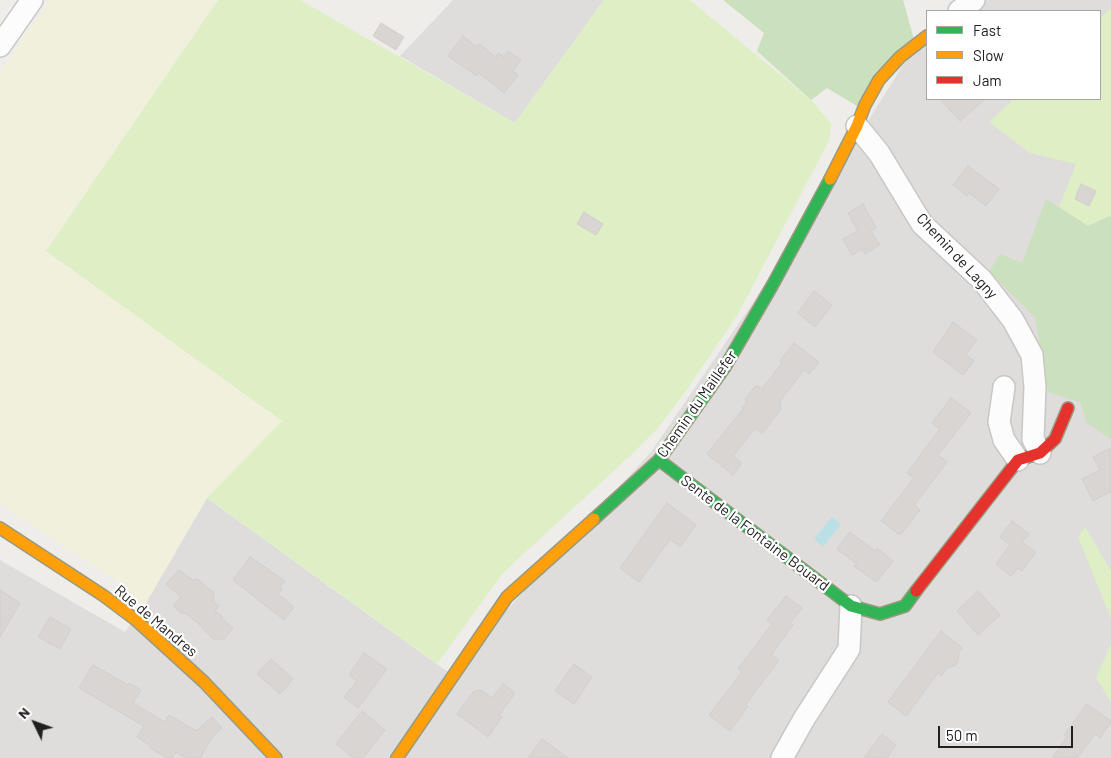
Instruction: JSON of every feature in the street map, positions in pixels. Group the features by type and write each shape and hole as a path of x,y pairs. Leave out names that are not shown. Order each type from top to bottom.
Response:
{"street":[{"path":"0,46 32,0"},
{"path":"960,10 974,0"},
{"name":"Chemin du Maillefer","path":"397,758 507,597 659,460 725,366 772,286 858,126 865,105 880,80 900,57 926,37"},
{"name":"Chemin de Lagny","path":"858,126 879,153 922,224 982,280 1013,320 1032,355 1035,386 1033,440 1040,453"},
{"path":"1004,387 998,422 1004,440 1018,460 1040,453 1055,439 1068,408"},
{"name":"Sente de la Fontaine Bouard","path":"659,460 851,606 880,614 905,606 1018,460"},
{"name":"Rue de Mandres","path":"0,528 104,596 136,620 204,682 264,753"},
{"path":"782,758 848,649 851,606"}],"shaded area":[{"path":"453,0 604,0 515,123 400,56"},
{"path":"958,0 1111,0 1111,758 0,758 0,560 125,632 143,608 207,498 449,673 651,452 754,301 926,29 926,100 1101,100 1101,10 946,10"}],"green space":[{"path":"50,0 218,0 46,251 282,421 207,498 143,608 126,587 0,503 0,72"},
{"path":"218,0 300,0 515,123 604,0 690,0 811,100 831,123 829,141 738,314 686,391 658,428 630,456 503,573 437,664 207,498 282,421 46,251"},
{"path":"723,0 903,0 914,39 857,106 827,88 811,100 757,51 764,33"},
{"path":"1111,8 1111,218 1110,216 1088,226 1059,207 1076,164 1030,153 989,122 1013,100 1101,100 1101,18"},
{"path":"1046,199 1088,226 1110,216 1111,218 1111,439 1087,423 1080,402 1048,392 1035,317 989,272 1000,254 1022,263"},
{"path":"1085,527 1111,571 1111,618 1078,537"},
{"path":"1111,644 1111,702 1096,678"}],"water":[{"path":"832,517 841,524 823,547 814,539"}],"building":[{"path":"381,23 404,37 396,50 373,36"},
{"path":"463,36 477,47 479,44 496,57 498,53 504,57 508,51 521,60 513,71 518,75 504,93 479,73 477,76 448,56"},
{"path":"941,100 984,100 960,121"},
{"path":"968,166 999,189 986,206 969,193 967,196 953,185"},
{"path":"1081,184 1096,191 1089,206 1075,199"},
{"path":"863,204 876,228 871,231 880,245 865,254 862,249 852,255 843,239 858,231 848,213"},
{"path":"584,212 603,224 596,235 577,224"},
{"path":"814,291 832,305 815,327 798,313"},
{"path":"953,322 977,340 966,354 974,361 963,375 933,352"},
{"path":"794,343 819,362 809,374 804,370 780,401 781,409 762,434 755,428 733,456 742,463 733,475 707,454 743,409 747,401 745,400 756,385 762,389 782,363 780,361"},
{"path":"951,398 971,413 938,455 947,462 914,505 920,510 900,535 881,521 914,478 907,473 940,429 932,423"},
{"path":"1111,448 1111,493 1093,501 1082,479 1100,470 1093,457"},
{"path":"667,503 696,525 680,547 670,539 639,582 620,568"},
{"path":"1012,521 1029,534 1022,542 1036,552 1022,571 1018,568 1011,576 996,564 1010,545 1000,537"},
{"path":"850,532 875,551 877,548 893,561 876,582 854,566 857,564 837,549"},
{"path":"250,557 285,581 280,587 282,589 278,594 294,607 284,620 233,580"},
{"path":"179,570 194,581 196,578 214,593 213,601 219,606 215,611 233,628 224,639 213,639 197,622 173,606 181,597 166,584"},
{"path":"0,590 20,603 0,637"},
{"path":"978,591 1000,615 978,635 957,611"},
{"path":"786,596 802,608 790,623 793,625 771,655 779,660 746,704 748,706 730,731 709,715 742,672 738,669 772,624 767,620"},
{"path":"50,617 71,629 60,649 38,637"},
{"path":"941,631 962,648 959,652 958,661 955,666 948,667 941,676 938,673 906,716 888,702"},
{"path":"364,653 387,669 358,708 344,697 357,681 349,675"},
{"path":"271,659 293,679 280,694 257,674"},
{"path":"574,664 592,677 574,704 555,691"},
{"path":"93,665 128,685 129,683 141,690 133,703 165,722 169,715 196,731 212,717 222,728 213,736 200,758 186,758 176,752 172,758 167,758 150,748 151,746 137,737 144,726 79,688"},
{"path":"503,684 515,693 499,715 502,717 488,737 457,714 474,691 481,690 492,698"},
{"path":"1087,704 1111,722 1100,738 1095,734 1077,758 1052,758 1067,737 1064,735"},
{"path":"362,711 385,730 363,758 353,758 336,744"},
{"path":"882,734 896,745 887,758 864,758"},
{"path":"542,739 568,758 528,758"}],"traffic: fast":[{"path":"594,519 659,460 725,367 772,286 830,179"},
{"path":"659,460 851,606 880,614 905,606 916,591"}],"traffic: slow":[{"path":"830,179 879,80 900,57 926,37"},
{"path":"397,758 507,597 594,519"},
{"path":"0,528 104,596 136,620 204,682 276,758"}],"traffic: jam":[{"path":"916,591 1018,460 1040,453 1055,439 1068,408"}]}
